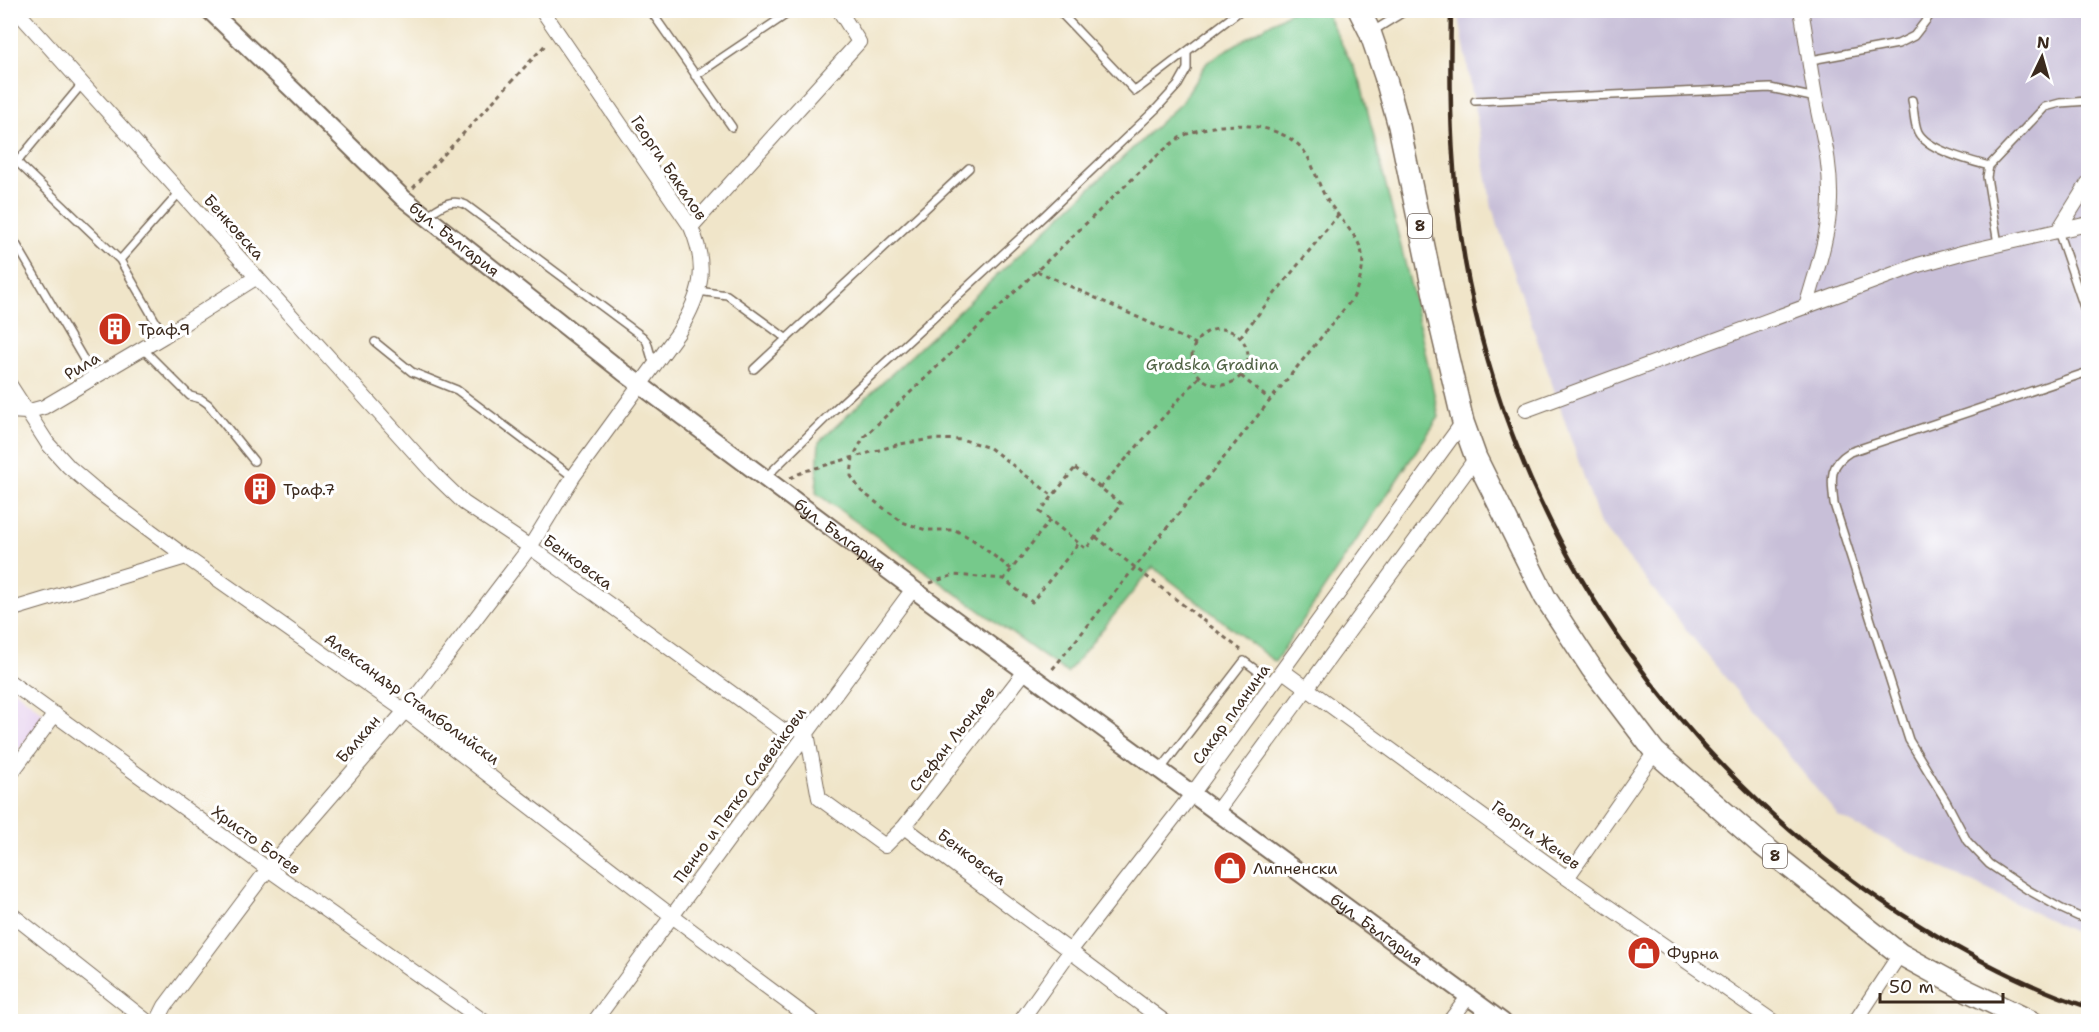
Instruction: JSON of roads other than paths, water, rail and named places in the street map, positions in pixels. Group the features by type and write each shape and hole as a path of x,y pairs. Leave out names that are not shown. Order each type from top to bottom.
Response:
{"main road":[{"name":"8","path":"1359,10 1370,32 1399,126 1463,422 1476,458 1545,597 1592,669 1655,752 1762,845 1900,954 2032,1022"}],"street":[{"name":"Бенковска","path":"16,10 464,502 530,547 784,731 803,726 807,733"},
{"name":"бул. България","path":"209,10 404,198 640,385 913,589 1503,1022"},
{"name":"Георги Бакалов","path":"542,10 691,227 700,248 701,271 698,291 691,312 640,385"},
{"path":"691,227 859,42 839,10"},
{"path":"1800,10 1830,165 1830,202 1824,246 1806,307"},
{"path":"2058,231 2088,183"},
{"path":"1526,410 1918,266 1998,244 2088,224"},
{"name":"Рила","path":"10,411 26,412 44,407 143,349 257,277"},
{"name":"Балкан","path":"157,1022 165,1006 268,869 405,711 530,547 573,477 640,385"},
{"name":"Александър Стамболийски","path":"10,386 48,444 69,467 186,557 405,711 814,1022"},
{"name":"Сакар планина","path":"1020,1022 1071,951 1193,793 1463,422"},
{"path":"1217,811 1476,458"},
{"path":"10,610 186,557"},
{"name":"Пенчо и Петко Славейкови","path":"594,1022 913,589"},
{"name":"Стефан Льондев","path":"904,827 1026,670"},
{"name":"Георги Жечев","path":"1283,671 1566,878 1774,1022"},
{"name":"Христо Ботев","path":"10,682 268,869 485,1022"},
{"path":"10,775 55,714"},
{"path":"807,733 819,798 885,846 904,827"},
{"path":"1566,878 1655,752"},
{"name":"Бенковска","path":"904,827 1165,1022"},
{"path":"10,913 148,1022"},
{"path":"1855,1022 1900,954"},
{"path":"1449,1022 1468,996"}],"lane":[{"path":"650,10 732,127"},
{"path":"695,76 792,10"},
{"path":"1058,10 1135,91 1241,10"},
{"path":"1370,32 1407,10"},
{"path":"1811,60 1898,44 1914,36 1934,10"},
{"path":"769,481 834,410 1157,108 1178,85 1187,69 1187,52"},
{"path":"82,84 16,162 120,260 164,336"},
{"path":"1474,101 1770,88 1816,99"},
{"path":"1912,100 1918,132 1926,141 1950,154 1989,166"},
{"path":"1998,244 1987,177 1989,166 2045,107 2060,103 2088,101"},
{"path":"754,369 969,168"},
{"path":"120,260 180,192"},
{"path":"426,216 451,202 459,201 466,205 643,337 647,342 654,367"},
{"path":"2058,231 2088,319"},
{"path":"15,242 94,377"},
{"path":"698,291 727,295 786,339"},
{"path":"375,342 412,372 457,390 573,477"},
{"path":"143,349 189,396 201,399 208,404 254,461"},
{"path":"2088,372 1850,452 1842,457 1831,474 1834,504 1909,740 1967,841 1989,864 2062,909 2088,921"},
{"path":"1161,769 1244,661 1274,683"}],"railway":[{"path":"1451,10 1452,147 1458,215 1469,283 1494,382 1530,477 1575,567 1629,652 1691,731 1761,804 1838,870 1922,927 1962,950 2024,982 2088,1007"}],"place":[{"name":"Траф.9","path":"115,329"},
{"name":"Траф.7","path":"260,489"},
{"name":"Липненски","path":"1230,868"},
{"name":"Фурна","path":"1644,953"}],"park label":[{"name":"Gradska Gradina","path":"1212,364"}]}
